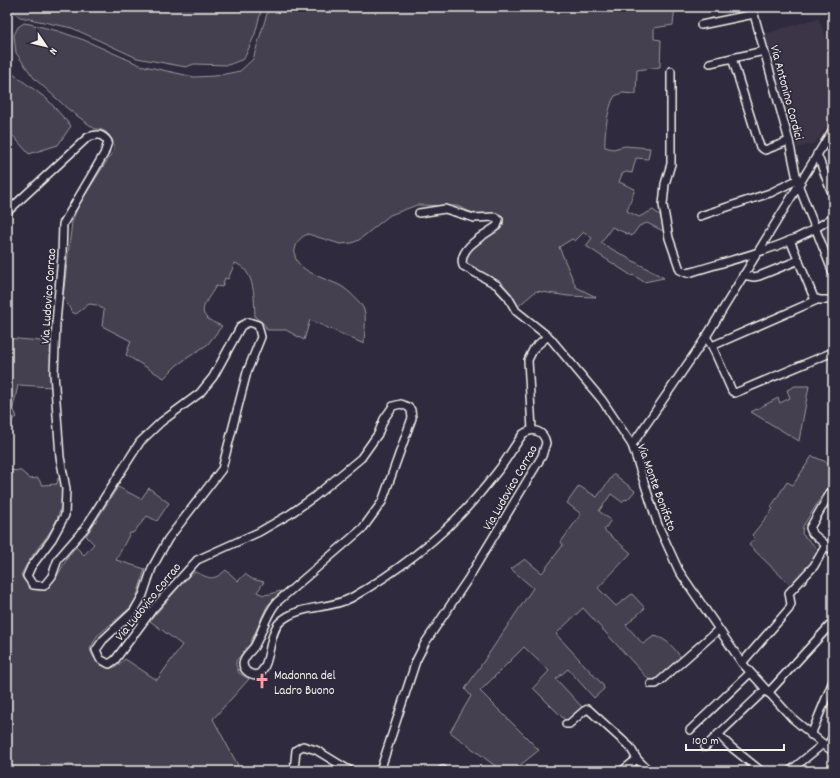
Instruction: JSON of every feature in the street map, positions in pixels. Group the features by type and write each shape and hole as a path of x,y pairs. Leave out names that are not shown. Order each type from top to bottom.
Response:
{"street":[{"path":"701,25 753,11"},
{"name":"Via Antonino Cordici","path":"753,11 789,141 798,182 833,273"},
{"path":"710,63 764,51"},
{"path":"732,58 760,147 765,150 789,141"},
{"path":"672,71 671,164 665,184 663,205 669,238 678,266 687,273 756,253 816,229 833,217"},
{"path":"632,445 706,337 798,182 833,129"},
{"name":"Via Ludovico Corrao","path":"7,212 88,137 98,134 104,136 108,142 104,154 63,224 54,373 60,457 66,489 65,515 52,539 31,566 27,576 33,585 44,586 52,576 58,559 84,528 140,442 161,422 200,393 213,377 241,326 248,322 258,325 261,337 247,372 222,470 168,539 152,568 143,595 134,611 103,640 96,650 100,659 109,664 115,660 152,610 197,560 259,532 290,514 314,497 361,458 378,434 384,419 393,406 401,404 408,407 411,410 412,418 382,502 363,528 277,602 270,611 254,646 244,659 244,667 248,673 256,674 263,671 274,631 279,623 289,615 305,609 334,605 350,598 387,576 438,538 468,508 498,471 523,434 532,430 543,435 546,448 472,573 425,643 416,661 380,771"},
{"path":"817,154 833,196"},
{"path":"700,216 770,193 798,182"},
{"name":"Via Monte Bonifato","path":"419,213 445,209 469,217 497,218 499,224 470,246 463,257 462,264 466,269 480,274 497,285 508,297 516,311 548,336 602,400 632,445 658,525 671,557 718,630 742,663 766,692 792,718 828,748"},
{"path":"790,240 814,298 817,300"},
{"path":"743,275 754,277 760,276 799,260"},
{"path":"712,346 817,300 833,300"},
{"path":"532,430 528,360 534,348 548,336"},
{"path":"706,337 712,346 732,392 735,393 833,352"},
{"path":"833,488 810,528 812,533 833,551"},
{"path":"742,663 789,609 791,604 789,593 814,566 826,545"},
{"path":"705,747 766,692 833,622"},
{"path":"651,684 660,681 718,630"},
{"path":"690,730 750,673"},
{"path":"811,735 833,681"},
{"path":"566,724 569,724 584,710 590,710 630,747 637,759 649,771"},
{"path":"718,734 730,747 762,771"},
{"path":"790,771 828,748 833,736"},
{"path":"294,771 296,750 303,746 316,750 349,770"},
{"path":"622,771 637,759"}],"shaded area":[{"path":"8,7 256,7 261,11 255,34 244,59 228,65 194,64 186,67 137,58 72,28 20,17"},
{"path":"269,7 675,7 673,25 654,28 654,39 661,40 660,67 637,70 636,94 622,93 615,96 608,113 605,142 605,147 613,149 625,146 650,148 648,159 636,158 632,173 626,172 622,174 619,182 635,189 627,211 639,217 653,210 660,215 665,232 647,223 639,226 632,236 612,227 601,243 664,278 644,282 633,275 632,276 586,246 592,238 584,232 575,241 572,239 559,247 576,287 596,297 568,296 536,291 516,308 495,281 470,267 465,258 473,246 504,225 501,216 495,214 473,213 457,206 417,205 390,215 359,240 352,243 340,244 308,234 300,238 296,246 295,254 297,261 302,267 341,286 361,304 365,317 364,344 310,320 304,340 286,330 267,330 264,324 255,317 254,294 247,272 235,263 228,279 225,278 222,287 216,286 207,300 203,310 207,318 222,326 208,344 177,365 164,378 126,355 131,341 102,326 104,310 97,305 89,304 76,314 72,312 63,297 72,222 78,206 114,150 113,142 106,132 95,129 68,109 34,78 16,53 14,35 18,27 24,23 30,24 58,31 84,40 140,65 194,77 215,76 240,71 253,59"},
{"path":"818,18 833,53 833,116 816,143 797,148 764,34"},
{"path":"7,72 13,74 47,99 71,126 58,145 29,154 7,129"},
{"path":"833,223 833,261 820,232"},
{"path":"7,338 52,342 52,387 18,385 13,408 17,417 9,422 7,429"},
{"path":"795,386 809,386 799,441 751,412 778,398 780,403 790,398 787,390"},
{"path":"812,456 833,465 833,479 803,526 802,534 818,549 819,552 814,562 791,586 749,545 755,538 752,535 773,509 771,507 787,482 793,485"},
{"path":"7,470 21,471 30,479 38,478 42,485 57,484 58,478 63,483 62,500 55,524 28,562 21,575 29,586 37,590 45,589 53,583 68,557 76,547 84,555 94,544 86,536 118,487 141,499 149,488 169,503 157,521 147,516 133,533 130,533 116,560 145,569 136,599 130,608 97,636 90,649 96,661 103,666 111,668 115,667 125,659 157,680 182,645 150,621 188,576 195,572 211,578 226,570 238,581 245,574 252,579 264,582 257,592 260,594 266,595 282,591 267,606 250,644 236,661 239,673 249,679 213,719 241,771 187,771 186,768 172,768 164,771 74,771 73,765 48,765 48,771 7,770"},
{"path":"614,474 635,491 627,500 625,499 622,502 611,494 599,511 611,520 604,530 631,553 598,588 616,606 632,594 645,608 626,625 643,644 654,636 659,637 670,644 682,659 660,680 651,682 583,608 556,634 603,685 604,689 594,698 568,669 556,679 583,708 568,721 566,721 533,688 549,671 524,647 480,691 539,750 513,771 502,771 450,732 471,696 465,689 533,588 511,569 525,559 542,573 563,545 561,542 581,514 567,503 579,486 597,497"}],"place":[{"name":"Madonna del Ladro Buono","path":"262,681"}]}
